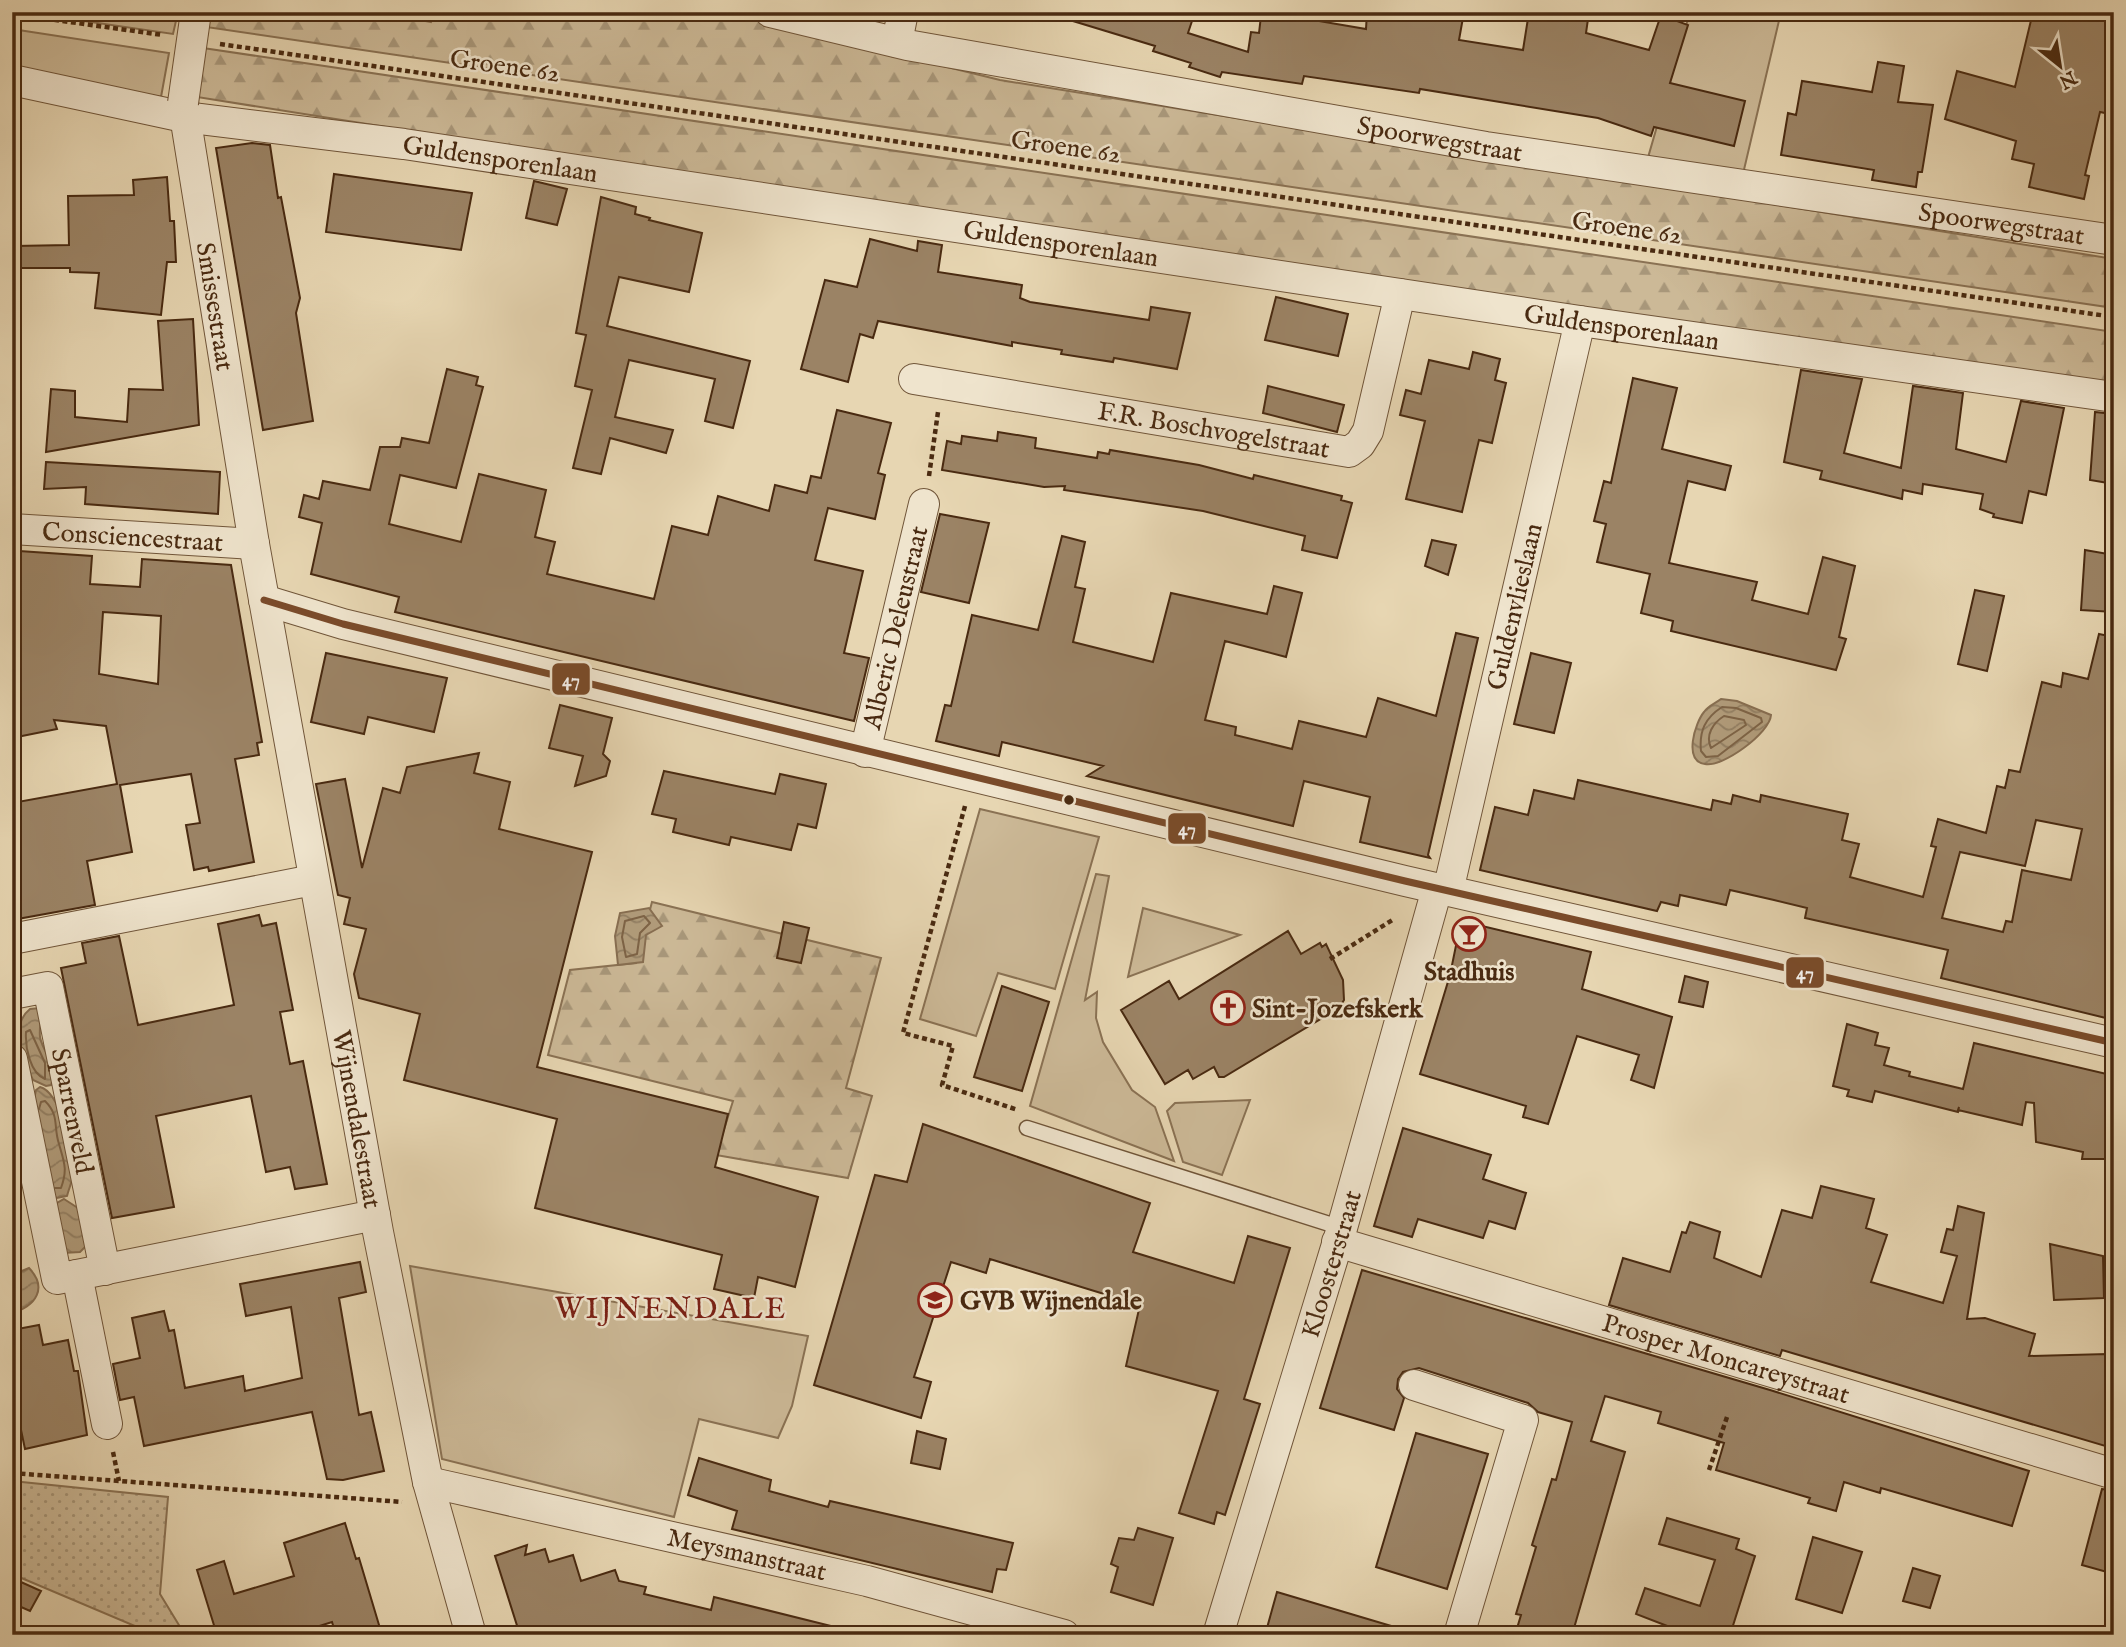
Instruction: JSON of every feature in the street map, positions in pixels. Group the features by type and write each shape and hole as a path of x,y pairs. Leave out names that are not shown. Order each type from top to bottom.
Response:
{"street":[{"name":"Smissestraat","path":"196,12 184,110 264,600"},
{"name":"Spoorwegstraat","path":"771,12 897,42 1486,147 2114,240"},
{"path":"897,42 903,12"},
{"name":"Guldensporenlaan","path":"12,80 184,110 1401,295 2114,397"},
{"name":"F.R. Boschvogelstraat","path":"927,381 1349,452 1360,444 1368,431 1401,295"},
{"name":"Guldenvlieslaan","path":"1442,890 1580,321"},
{"name":"Alberic Deleustraat","path":"865,752 923,504"},
{"name":"Consciencestraat","path":"12,529 254,544"},
{"name":"Alberic Deleustraat","path":"264,600 343,624 865,752 1442,890 2114,1043"},
{"name":"Wijnendalestraat","path":"264,600 375,1215 431,1493 471,1635"},
{"path":"12,939 313,880"},
{"name":"Kloosterstraat","path":"1218,1635 1442,890"},
{"name":"Sparrenveld","path":"12,994 48,986 91,1272 107,1424"},
{"name":"Sparrenveld","path":"12,1059 57,1279 91,1272"},
{"path":"91,1272 375,1215"},
{"name":"Prosper Moncareystraat","path":"1339,1235 2114,1474"},
{"path":"1414,1385 1523,1420 1459,1635"},
{"name":"Meysmanstraat","path":"431,1493 867,1581 1064,1635"}],"lane":[{"path":"1027,1128 1339,1235"}],"path":[{"path":"12,14 167,36"},
{"name":"Groene 62","path":"208,42 2114,317"},
{"path":"923,504 935,441 927,381"},
{"path":"972,777 903,1033 953,1046 942,1085 1023,1111 1027,1128"},
{"path":"1330,959 1394,922 1405,881"},
{"path":"1709,1470 1727,1417"},
{"path":"12,1474 431,1493"}],"green space":[{"path":"22,12 178,12 173,34"},
{"path":"208,12 380,12 431,22 435,12 723,12 1000,80 2114,259 2114,308 206,27"},
{"path":"1690,12 1781,12 1743,174 1647,161"},
{"path":"12,29 169,53 161,97 12,71"},
{"path":"203,48 2114,332 2114,383 1079,237 197,97"},
{"path":"980,809 1099,837 1055,989 998,973 976,1036 920,1019"},
{"path":"1096,874 1109,876 1085,1000 1097,992 1096,1018 1103,1042 1132,1090 1155,1107 1174,1161 1030,1106"},
{"path":"652,902 881,958 846,1088 872,1096 848,1178 716,1155 733,1101 548,1055 570,970 636,963"},
{"path":"1143,908 1240,935 1128,977"},
{"path":"1250,1100 1222,1175 1183,1162 1167,1111 1175,1103"},
{"path":"410,1266 808,1336 792,1406 778,1438 699,1419 674,1517 442,1459"},
{"path":"12,1481 168,1497 160,1594 185,1635 156,1635 12,1574"}],"water":[{"path":"1721,699 1737,701 1771,715 1763,731 1744,748 1722,761 1705,764 1694,756 1695,732 1704,712"},
{"path":"649,908 662,926 646,935 643,962 618,965 615,936 620,913"},
{"path":"40,1008 40,1037 54,1072 51,1085 46,1086 33,1080 22,1053 19,1034 23,1016 30,1009"},
{"path":"40,1087 54,1099 71,1148 74,1169 72,1179 67,1196 57,1198 51,1194 32,1109 36,1090"},
{"path":"64,1199 81,1210 87,1245 80,1252 63,1253 54,1217 57,1203"},
{"path":"29,1268 38,1282 37,1295 27,1306 12,1313 12,1275"}],"building":[{"path":"1064,12 1195,12 1188,33 1248,52 1251,32 1259,33 1261,16 1282,19 1283,12 1308,12 1307,19 1366,29 1367,12 1464,12 1459,40 1523,50 1529,12 1589,12 1586,33 1649,50 1661,15 1688,25 1670,83 1745,101 1734,146 1654,127 1651,136 1598,118 1420,89 1419,93 1304,76 1302,84 1222,72 1220,77 1189,67 1191,63 1153,51 1155,46 1063,18"},
{"path":"2033,12 2114,12 2114,78 2105,113 2100,112 2085,175 2089,176 2084,199 2029,187 2034,164 2012,159 2016,141 1945,119 1957,71 2015,87"},
{"path":"1878,62 1904,66 1898,102 1933,105 1922,172 1918,172 1916,187 1872,180 1874,170 1781,155 1788,113 1796,115 1802,81 1872,92"},
{"path":"252,143 270,145 278,198 281,197 300,298 296,313 313,421 263,430 216,148"},
{"path":"334,174 472,193 461,250 326,232"},
{"path":"167,177 170,221 174,221 176,262 167,262 161,315 95,308 99,273 70,272 70,268 15,268 15,246 69,245 68,196 134,195 133,180"},
{"path":"534,181 567,189 557,225 526,218"},
{"path":"601,197 636,207 635,214 650,218 649,220 702,233 689,292 619,277 607,326 750,361 733,428 705,421 715,379 629,360 615,417 673,430 666,453 610,438 601,474 573,468 592,390 575,386 586,335 576,333"},
{"path":"870,239 917,251 918,241 942,245 938,272 1022,285 1020,298 1030,302 1149,320 1151,307 1190,313 1177,369 1114,358 1113,362 1061,354 1062,350 1012,342 1012,346 878,321 873,338 860,334 848,382 801,369 825,280 857,287"},
{"path":"1276,297 1348,314 1338,356 1265,340"},
{"path":"193,319 199,425 46,452 51,389 75,391 75,417 127,422 129,389 163,390 158,321"},
{"path":"1473,352 1500,359 1495,380 1506,383 1492,443 1479,440 1462,512 1406,499 1425,421 1400,415 1406,390 1421,394 1429,360 1469,369"},
{"path":"447,369 478,377 476,385 483,387 456,488 400,475 389,524 461,542 479,474 546,490 535,537 555,542 547,574 654,599 672,526 708,535 718,496 769,511 775,485 807,493 811,476 821,478 837,410 891,423 878,473 885,475 875,519 828,508 815,560 863,571 844,653 869,658 854,721 395,612 399,597 311,574 322,523 299,517 304,495 319,499 323,481 370,490 380,447 400,447 402,438 429,443"},
{"path":"1801,370 1862,379 1844,453 1901,468 1913,386 1963,393 1956,449 2006,462 2021,401 2064,408 2046,495 2029,491 2022,523 1993,517 1994,514 1980,509 1983,494 1923,484 1922,494 1903,490 1902,499 1820,479 1822,471 1784,462"},
{"path":"1633,378 1677,388 1662,449 1731,466 1725,490 1688,481 1669,563 1757,582 1752,600 1808,614 1823,557 1855,566 1839,637 1846,639 1836,670 1671,631 1673,621 1641,613 1650,574 1597,562 1606,524 1594,521 1604,481 1611,483"},
{"path":"1268,386 1344,405 1337,432 1263,413"},
{"path":"2095,412 2114,414 2114,484 2090,480"},
{"path":"998,432 1036,438 1035,448 1097,458 1098,452 1109,454 1110,450 1199,465 1253,479 1254,475 1342,496 1341,500 1352,503 1337,558 1302,550 1305,536 1203,511 1064,490 1065,486 1044,487 942,470 947,441 961,444 962,436 997,441"},
{"path":"46,462 220,472 218,514 85,504 86,487 44,489"},
{"path":"940,514 989,523 969,603 921,592"},
{"path":"1062,536 1085,542 1075,587 1085,589 1073,642 1153,662 1171,593 1267,614 1274,586 1302,593 1286,657 1225,641 1205,720 1236,727 1235,735 1292,749 1299,721 1366,737 1378,698 1436,716 1456,633 1478,638 1428,855 1430,858 1360,842 1370,797 1304,781 1293,826 1087,776 1103,766 1002,742 999,756 936,741 945,705 951,706 972,615 1038,630"},
{"path":"1432,540 1456,545 1448,575 1425,566"},
{"path":"2085,550 2114,555 2114,612 2081,610"},
{"path":"19,551 92,556 90,584 140,587 142,559 231,565 262,742 257,743 259,755 235,759 254,862 209,871 208,867 194,870 186,825 200,823 191,774 120,785 132,852 87,861 95,905 12,920 12,803 117,784 106,726 54,720 57,729 17,737 19,674 12,673 12,621","holes":["103,612 161,616 158,684 99,674"]},
{"path":"1975,590 2004,596 1987,671 1958,664"},
{"path":"2099,634 2114,637 2114,667 2108,692 2114,693 2114,935 2106,963 2114,964 2114,1004 2110,1019 1941,978 1948,950 1805,918 1807,908 1774,900 1730,890 1726,905 1680,895 1678,906 1661,902 1657,911 1480,870 1495,807 1528,815 1534,790 1574,799 1578,780 1711,810 1713,800 1731,804 1733,795 1760,802 1761,795 1848,814 1842,840 1859,844 1850,877 1923,897 1936,847 1931,846 1938,819 1986,833 1997,786 2005,788 2009,770 2020,772 2042,682 2061,687 2063,673 2088,679","holes":["2036,820 2082,829 2071,880 2022,870 2012,922 2006,921 2003,932 1942,918 1960,852 2025,866"]},
{"path":"326,653 447,678 434,732 368,717 364,734 311,722"},
{"path":"1531,653 1571,663 1554,733 1514,724"},
{"path":"560,705 612,718 603,754 610,761 606,776 575,786 583,756 549,748"},
{"path":"479,753 474,773 510,782 499,829 592,852 537,1067 728,1114 715,1167 818,1197 795,1287 758,1277 754,1298 714,1289 722,1255 535,1208 557,1119 404,1080 420,1014 359,998 354,974 366,929 344,924 350,898 338,895 316,784 345,779 362,868 383,788 400,793 407,767"},
{"path":"664,771 775,794 780,774 826,784 816,828 798,824 791,850 731,837 729,845 673,832 676,819 652,814"},
{"path":"259,915 262,926 276,923 293,1010 280,1012 290,1064 303,1061 327,1184 295,1189 290,1167 266,1172 251,1096 156,1116 174,1207 112,1218 61,968 86,963 82,943 119,936 138,1025 234,1005 218,924"},
{"path":"1461,921 1591,952 1582,989 1672,1017 1654,1088 1631,1080 1639,1055 1577,1036 1548,1124 1523,1117 1526,1106 1420,1074 1450,975"},
{"path":"784,922 809,928 801,963 777,958"},
{"name":"Sint-Jozefskerk","path":"1288,931 1301,954 1320,943 1322,947 1326,944 1343,980 1344,1000 1339,1008 1224,1077 1219,1077 1214,1067 1193,1079 1188,1070 1165,1084 1121,1010 1169,981 1179,999"},
{"path":"1685,976 1708,982 1703,1007 1679,1002"},
{"path":"1002,986 1049,1002 1022,1091 974,1077"},
{"path":"1847,1024 1878,1033 1875,1045 1889,1048 1884,1065 1910,1072 1909,1076 1963,1089 1974,1043 2111,1075 2107,1159 2082,1159 2083,1152 2036,1142 2034,1103 2026,1102 2022,1125 1875,1091 1872,1102 1847,1096 1849,1090 1833,1086"},
{"path":"923,1124 1150,1203 1133,1252 1234,1283 1248,1236 1290,1248 1244,1399 1260,1404 1225,1515 1217,1512 1214,1524 1179,1513 1218,1391 1126,1366 1140,1305 990,1259 986,1273 951,1262 914,1377 931,1382 921,1418 814,1385 875,1175 907,1182"},
{"path":"1403,1128 1491,1155 1483,1179 1526,1193 1515,1229 1489,1221 1483,1238 1418,1219 1412,1237 1374,1226"},
{"path":"1821,1186 1874,1199 1866,1228 1887,1235 1871,1282 1943,1303 1957,1256 1941,1252 1947,1229 1953,1230 1958,1206 1984,1213 1967,1319 1985,1318 2035,1334 2029,1356 2107,1354 2112,1448 1782,1350 1780,1356 1609,1305 1623,1258 1670,1272 1682,1232 1686,1233 1690,1222 1720,1232 1714,1258 1761,1277 1782,1210 1812,1218"},
{"path":"2050,1244 2103,1256 2104,1298 2054,1300"},
{"path":"360,1262 366,1292 339,1298 359,1415 371,1412 384,1471 343,1480 327,1479 312,1412 144,1446 134,1397 120,1400 113,1364 140,1358 132,1318 164,1311 169,1331 174,1330 185,1388 243,1376 245,1391 302,1378 291,1307 246,1316 240,1284"},
{"path":"1362,1270 1770,1390 2029,1471 2012,1526 1881,1488 1880,1493 1844,1482 1836,1511 1808,1503 1810,1498 1716,1470 1724,1443 1658,1423 1661,1412 1605,1396 1591,1441 1625,1452 1572,1635 1515,1635 1521,1615 1516,1614 1536,1547 1532,1545 1552,1479 1556,1480 1572,1422 1538,1412 1528,1403 1419,1368 1403,1372 1398,1379 1397,1389 1404,1398 1394,1430 1320,1408"},
{"path":"39,1325 43,1345 68,1340 74,1371 78,1371 87,1435 25,1449 12,1387 12,1330"},
{"path":"917,1431 946,1439 940,1469 911,1463"},
{"path":"1416,1433 1488,1454 1447,1589 1376,1567"},
{"path":"699,1458 771,1480 769,1491 828,1507 830,1501 1013,1543 1006,1570 997,1569 992,1592 732,1529 737,1511 688,1495"},
{"path":"2102,1489 2114,1491 2114,1574 2082,1565"},
{"path":"1667,1518 1739,1539 1736,1549 1755,1556 1730,1635 1674,1635 1675,1629 1636,1614 1645,1588 1700,1606 1715,1560 1659,1544"},
{"path":"345,1523 356,1559 359,1558 382,1635 336,1635 332,1622 291,1635 217,1635 197,1570 224,1561 234,1594 294,1576 284,1543"},
{"path":"1138,1528 1173,1538 1153,1605 1111,1592 1118,1567 1111,1564 1119,1538 1134,1540"},
{"path":"1813,1537 1862,1552 1842,1613 1796,1599"},
{"path":"527,1545 525,1555 545,1549 549,1562 573,1555 581,1581 615,1570 619,1581 646,1587 644,1594 711,1610 714,1597 831,1626 830,1635 520,1635 495,1556"},
{"path":"1913,1568 1940,1576 1930,1608 1903,1601"},
{"path":"12,1578 41,1591 30,1611 12,1603"},
{"path":"1277,1592 1398,1628 1397,1635 1265,1635"}],"transit line":[{"name":"47","path":"264,600 343,624 1405,881 2114,1043"}],"place":[{"name":"Stadhuis","path":"1469,934"},
{"name":"Sint-Jozefskerk","path":"1228,1008"},
{"name":"GVB Wijnendale","path":"935,1300"}],"district":[{"name":"WIJNENDALE","path":"671,1308"}]}
